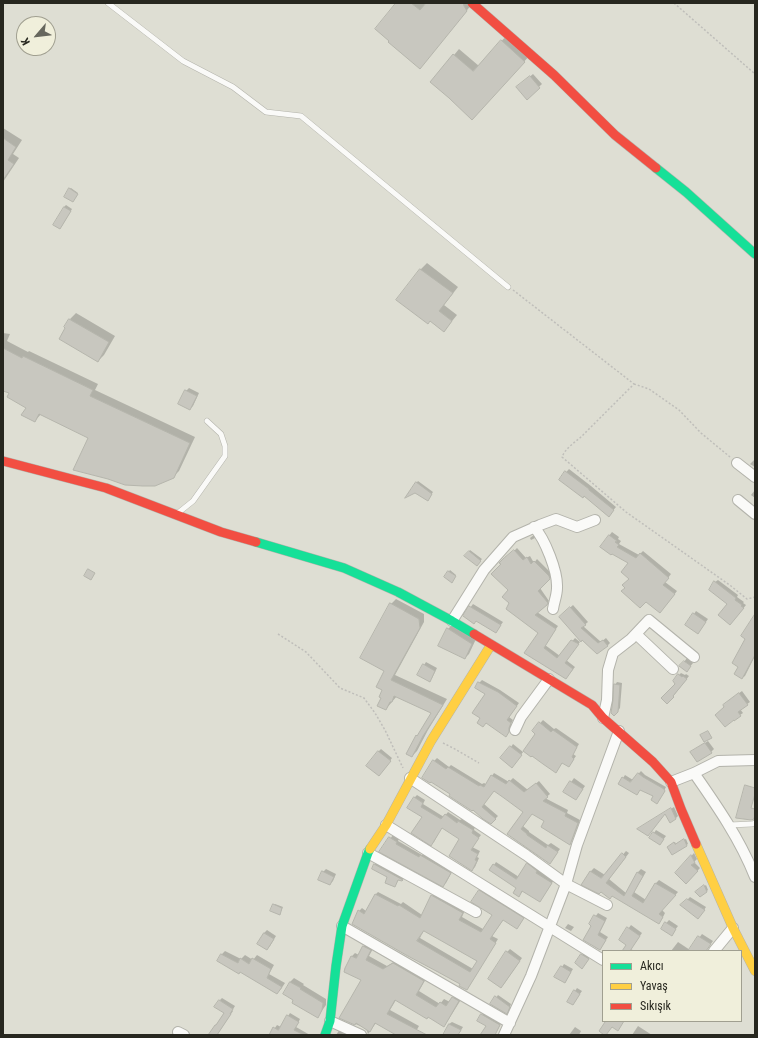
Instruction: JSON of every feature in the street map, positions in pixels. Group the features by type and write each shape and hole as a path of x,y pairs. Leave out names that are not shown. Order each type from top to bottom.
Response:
{"street":[{"path":"472,3 554,75 615,135 686,192 755,254"},
{"path":"3,461 106,488 221,532 344,568 398,592 452,621 592,705 603,718 654,762 671,782 681,809 733,928 755,971"},
{"path":"738,463 755,477"},
{"path":"738,500 755,514"},
{"path":"452,621 484,570 513,537 556,519 577,527 595,520"},
{"path":"534,528 539,533 551,559 557,578 558,589 553,609"},
{"path":"603,718 607,700 608,670 613,653 650,620 694,656"},
{"path":"636,634 673,669"},
{"path":"325,1035 330,1020 342,926 368,853 386,825 432,738 491,645"},
{"path":"515,730 521,717 549,679"},
{"path":"504,1035 531,976 566,884 577,845 619,731"},
{"path":"671,782 718,761 755,760"},
{"path":"694,773 729,825 755,877"},
{"path":"411,777 566,884 607,905"},
{"path":"386,825 602,959"},
{"path":"368,853 476,912"},
{"path":"342,926 510,1024"},
{"path":"715,950 733,928"},
{"path":"330,1020 361,1035"}],"lane":[{"path":"108,3 183,61 233,87 266,112 301,116 508,287"},
{"path":"176,515 193,501 225,456 225,446 221,434 208,421"},
{"path":"729,825 755,823"}],"path":[{"path":"674,3 755,74"},
{"path":"508,287 634,384 649,389 679,410 701,433 738,463"},
{"path":"634,384 582,436 569,446 562,457 626,512 725,581 747,599 755,597"},
{"path":"278,634 306,652 340,688 364,698 385,730 403,770 411,777"},
{"path":"432,738 479,763"}],"building":[{"path":"396,3 411,3 420,10 426,3 463,3 467,11 420,69 375,29"},
{"path":"501,40 525,62 472,120 430,82 453,54 473,71"},
{"path":"530,76 540,88 527,100 516,87"},
{"path":"3,138 16,147 8,160 14,164 3,180"},
{"path":"69,188 78,194 73,202 64,197"},
{"path":"64,207 71,211 60,229 53,225"},
{"path":"420,269 453,293 439,311 452,321 444,332 430,321 428,324 396,300"},
{"path":"69,319 109,342 98,362 59,339"},
{"path":"3,348 22,358 23,356 93,390 90,396 190,443 174,478 155,486 125,485 73,470 88,438 39,414 35,422 21,415 26,408 7,397 9,393 3,391"},
{"path":"185,390 197,396 190,410 178,404"},
{"path":"565,471 614,510 609,517 584,496 583,498 559,480"},
{"path":"416,482 432,494 428,501 415,493 405,498"},
{"path":"609,535 617,541 615,542 619,545 617,547 636,558 640,553 669,578 663,585 675,594 660,613 646,602 640,608 621,591 625,588 622,585 629,579 621,572 628,563 612,554 611,555 600,547"},
{"path":"514,550 523,560 527,557 531,564 534,561 549,576 550,579 538,591 548,603 535,615 556,629 544,648 557,658 571,640 579,644 565,663 573,669 566,679 524,653 538,633 506,609 509,603 502,597 508,590 491,574 501,564 499,563"},
{"path":"469,551 481,561 477,566 464,556"},
{"path":"88,569 95,573 91,580 84,576"},
{"path":"448,571 456,576 452,583 444,577"},
{"path":"714,581 736,598 735,600 744,608 730,625 718,615 727,604 709,590"},
{"path":"390,603 419,619 420,628 391,680 443,705 423,736 412,757 406,754 416,735 417,736 431,713 394,696 392,702 390,702 386,710 377,706 381,698 379,697 382,690 376,687 384,671 360,658"},
{"path":"469,606 501,625 496,633 476,621 474,624 463,616"},
{"path":"570,607 586,625 581,628 598,643 603,640 608,646 597,654 582,640 581,642 559,617"},
{"path":"693,613 706,622 698,634 685,625"},
{"path":"755,614 755,655 742,679 734,674 738,667 732,663 745,639 741,636"},
{"path":"447,628 472,644 465,659 438,646"},
{"path":"684,661 691,666 687,672 679,666"},
{"path":"423,664 435,671 430,682 417,675"},
{"path":"678,674 687,679 667,704 661,698 675,684 673,681"},
{"path":"478,682 498,692 517,706 507,720 511,723 506,737 486,723 483,727 477,723 480,718 472,713 485,694 475,688"},
{"path":"614,684 620,685 618,712 614,716 611,713"},
{"path":"739,693 748,705 738,712 741,716 725,727 715,715 724,707 723,705"},
{"path":"539,722 551,732 553,730 577,747 572,757 574,759 569,767 562,763 556,773 523,751 535,734 532,731"},
{"path":"708,731 712,738 704,742 700,735"},
{"path":"705,743 712,753 697,762 690,752"},
{"path":"510,746 522,755 512,768 500,758"},
{"path":"378,751 391,761 379,776 366,766"},
{"path":"433,760 446,769 448,767 479,786 484,787 491,775 506,784 509,780 524,792 536,783 548,797 543,801 566,813 565,816 578,823 570,845 541,827 544,821 532,814 521,829 546,848 547,845 558,852 550,864 507,834 523,812 494,791 482,807 496,819 491,824 473,810 472,811 449,796 450,794 422,778"},
{"path":"638,773 664,789 665,791 657,804 651,800 653,796 640,790 637,795 618,784 622,777 630,782"},
{"path":"570,781 583,789 576,800 563,792"},
{"path":"745,785 755,788 751,808 755,809 755,814 754,819 751,820 736,818"},
{"path":"414,797 423,803 421,807 441,819 445,814 457,823 458,821 473,830 472,833 479,838 471,850 478,854 475,860 477,861 472,871 449,856 459,839 442,828 431,846 411,833 422,817 407,808"},
{"path":"671,808 676,819 670,823 665,814 648,836 637,829"},
{"path":"653,832 664,839 660,845 649,838"},
{"path":"389,837 397,842 396,844 419,857 420,855 451,873 443,887 379,852"},
{"path":"684,839 687,846 672,855 667,847 674,842 675,844"},
{"path":"622,853 626,857 606,883 624,896 637,872 643,876 632,896 643,903 655,883 676,895 659,914 663,917 659,924 612,896 610,899 601,892 599,894 581,885 590,871 601,878"},
{"path":"691,855 695,863 691,865 698,871 686,884 675,873"},
{"path":"527,863 537,871 536,873 552,883 540,902 522,891 519,897 513,893 516,888 489,870 493,864 516,879"},
{"path":"374,864 403,880 398,880 395,887 385,883 387,877 372,869"},
{"path":"322,871 334,877 330,885 318,880"},
{"path":"704,885 707,892 700,897 695,892"},
{"path":"479,890 524,918 517,929 503,920 490,939 496,943 467,990 459,986 460,984 352,924 358,910 364,914 375,894 398,906 399,905 420,918 431,895 463,913 459,920 481,932 492,915 471,902","holes":["424,931 477,961 470,972 417,941"]},
{"path":"687,899 705,910 698,919 680,905"},
{"path":"273,904 282,908 280,915 270,911"},
{"path":"594,915 605,921 598,935 606,940 600,950 583,940 591,926 589,924"},
{"path":"665,922 676,929 672,936 661,929"},
{"path":"627,927 640,936 631,950 623,950 626,945 619,940"},
{"path":"264,933 274,939 267,950 257,944"},
{"path":"698,936 711,944 707,950 689,950"},
{"path":"363,946 371,950 366,960 383,969 393,963 424,981 416,995 436,1007 440,1002 446,1006 452,997 459,1001 444,1027 395,1000 387,1014 427,1035 396,1035 375,1023 370,1032 356,1023 355,1025 339,1018 361,980 344,972 345,968 351,956 356,958"},
{"path":"506,951 520,961 501,988 488,979"},
{"path":"221,954 238,963 240,958 249,964 252,958 271,969 267,978 282,987 277,994 240,972 239,974 217,961"},
{"path":"581,954 589,959 582,969 575,963"},
{"path":"561,966 571,972 565,983 554,977"},
{"path":"290,982 323,1003 322,1010 318,1018 292,1003 293,1000 283,994"},
{"path":"574,990 580,994 573,1005 567,1002"},
{"path":"495,996 510,1007 507,1014 490,1004"},
{"path":"219,1000 233,1009 217,1035 208,1035 224,1013 214,1007"},
{"path":"481,1014 500,1025 495,1035 480,1035 486,1026 477,1021"},
{"path":"287,1015 299,1022 294,1030 304,1035 269,1035 273,1027 278,1030"},
{"path":"605,1022 623,1022 618,1031 612,1027 606,1035 604,1035 599,1031"},
{"path":"449,1024 461,1030 458,1035 443,1035"}],"traffic: fast":[{"path":"656,168 686,192 755,254"},
{"path":"256,542 344,568 398,592 474,634"},
{"path":"325,1035 330,1021 342,926 370,849"}],"traffic: slow":[{"path":"370,849 386,825 431,741 491,645"},
{"path":"696,844 733,928 755,971"}],"traffic: jam":[{"path":"472,3 554,75 615,135 656,168"},
{"path":"3,461 106,488 221,532 256,542"},
{"path":"474,634 592,705 603,718 653,762 671,782 696,844"}]}
